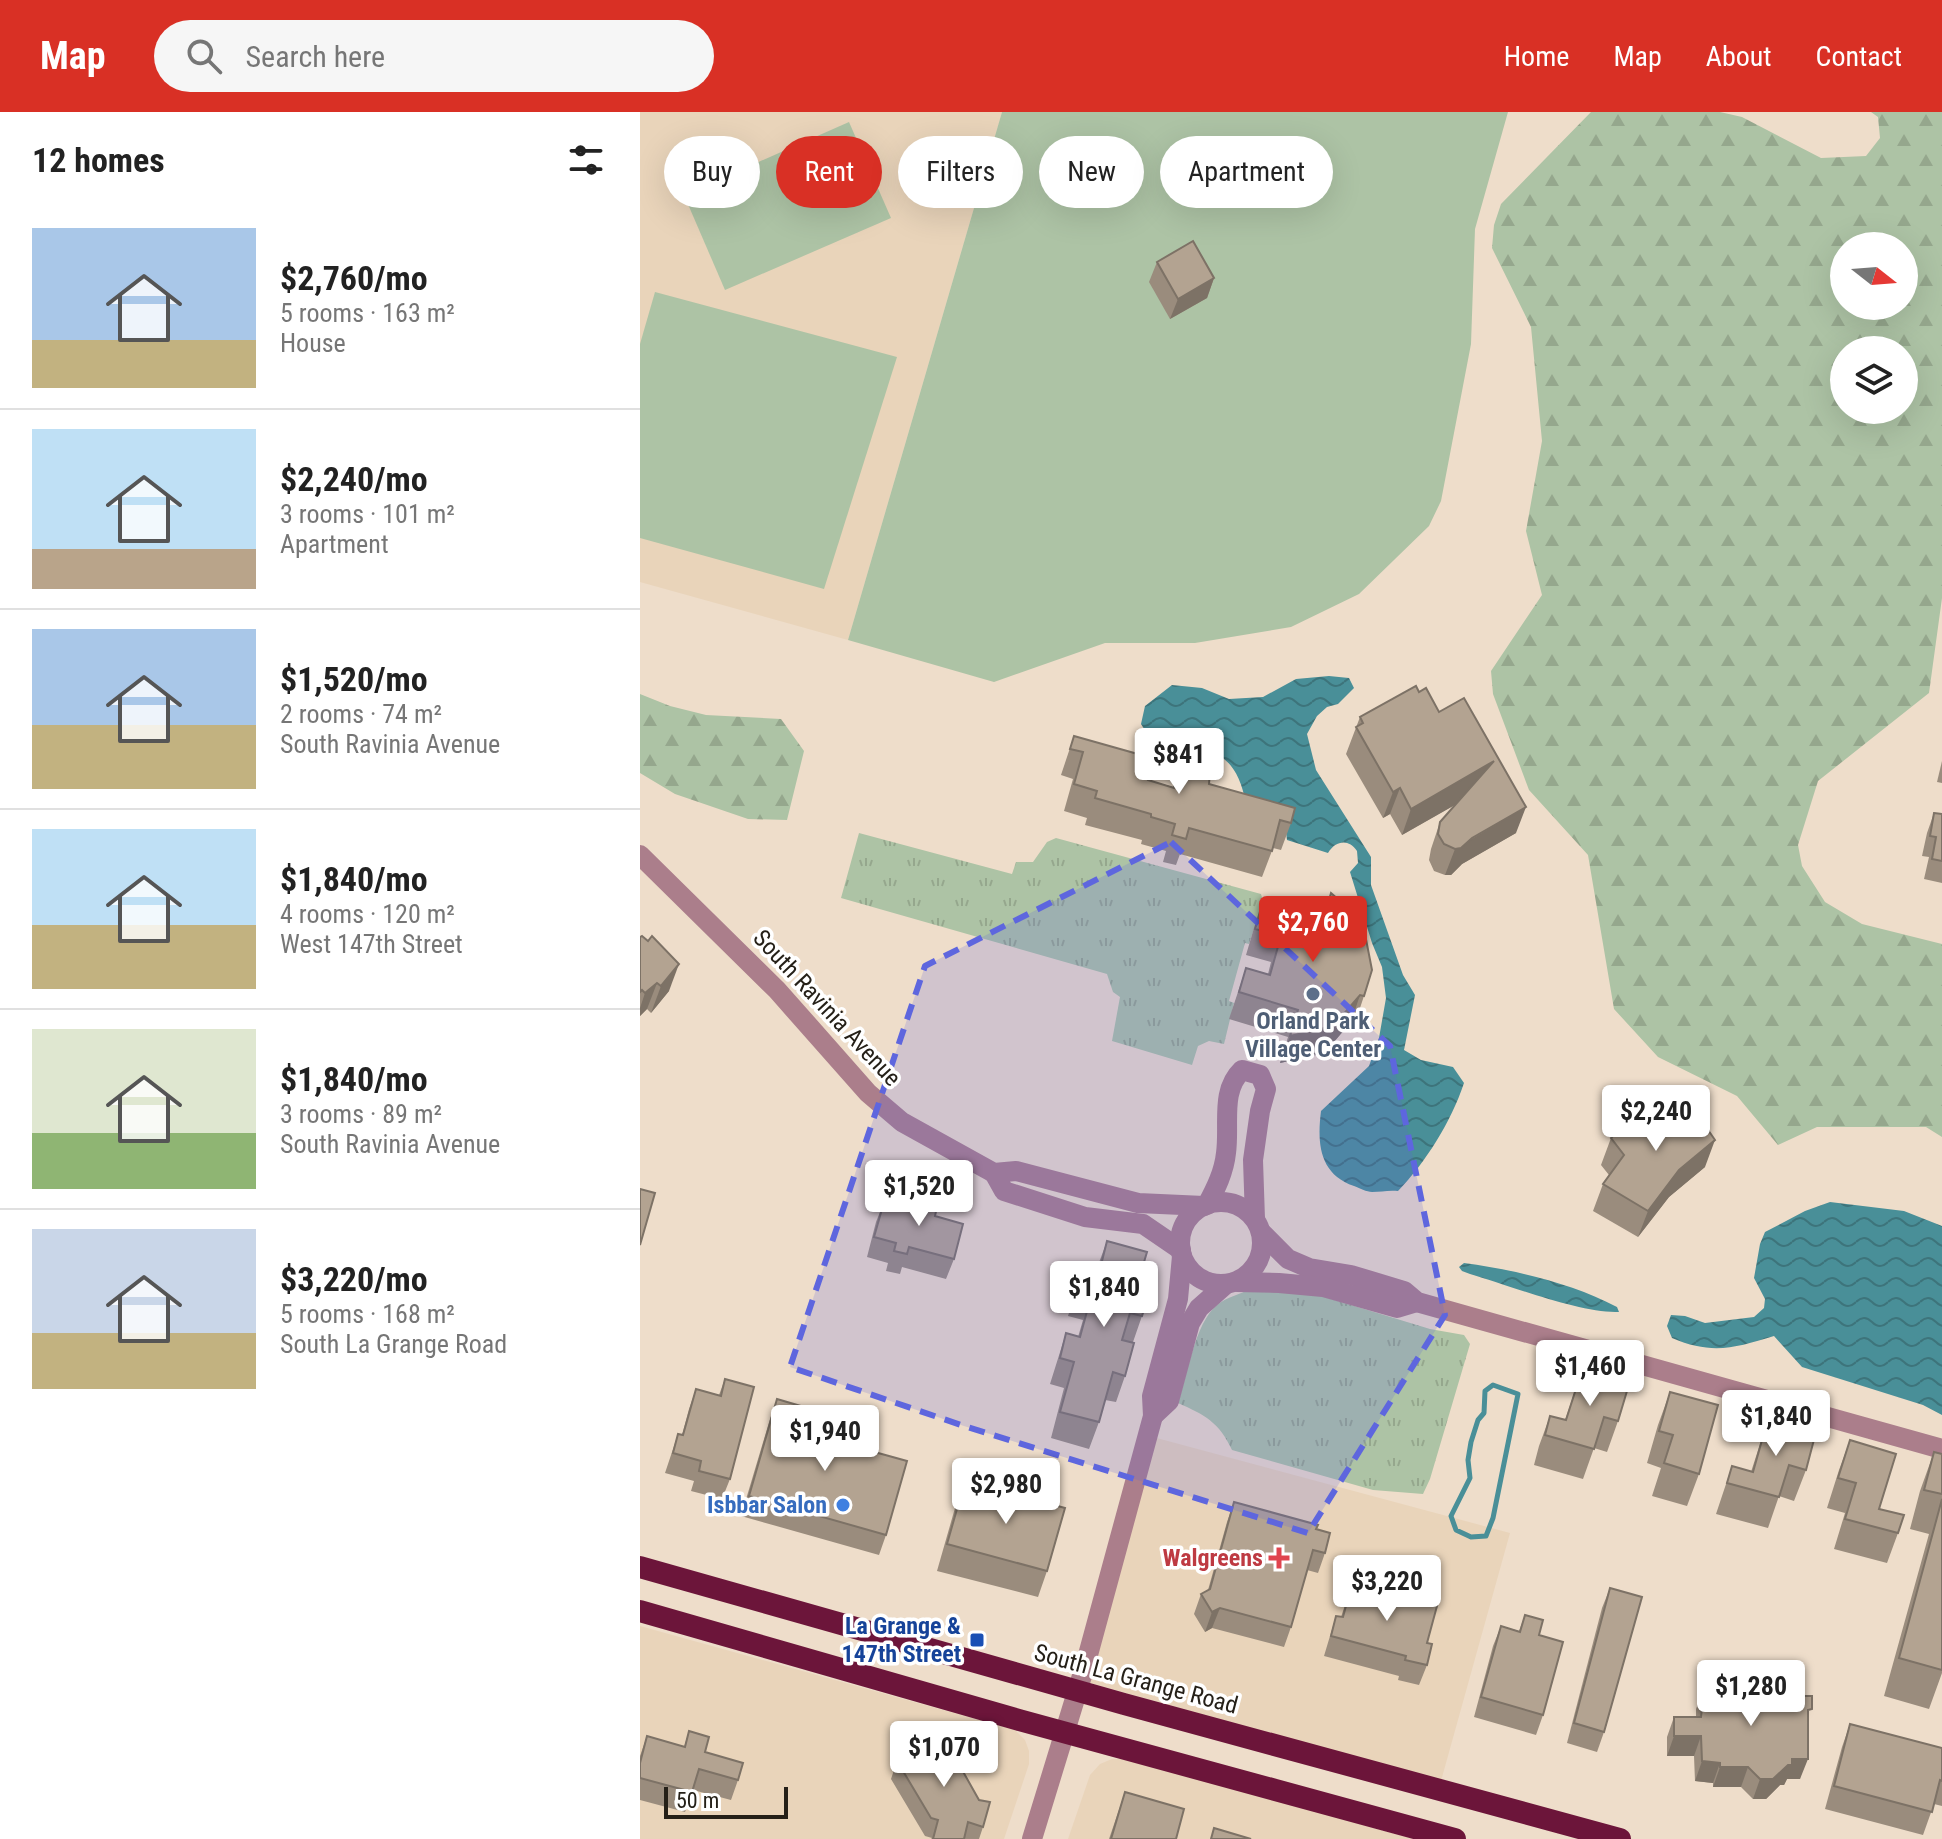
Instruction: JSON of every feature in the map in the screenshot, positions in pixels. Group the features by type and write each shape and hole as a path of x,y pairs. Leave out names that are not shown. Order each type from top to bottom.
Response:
{"highway":[{"name":"South La Grange Road","path":"640,1567 1620,1839"},
{"path":"640,1611 1455,1839"}],"street":[{"name":"South Ravinia Avenue","path":"640,855 777,990 868,1093 902,1122 994,1173 1004,1191 1085,1217 1143,1224 1182,1253"},
{"path":"1153,1416 1169,1401 1190,1323 1199,1308 1255,1268 1260,1258 1263,1245 1258,1226 1253,1160 1266,1089 1260,1075 1242,1070 1232,1080 1227,1109 1227,1151 1222,1174 1205,1205"},
{"name":"South Ravinia Avenue","path":"994,1173 1016,1171 1138,1203 1205,1205"},
{"path":"1032,1839 1078,1691 1153,1416 1152,1396 1178,1299 1181,1235 1193,1213 1205,1205 1232,1203 1245,1209 1288,1259 1309,1268 1351,1275 1404,1291 1417,1302 1942,1449"},
{"path":"1182,1253 1194,1274 1203,1280 1323,1287 1397,1308 1417,1302"}],"highlighted area":[{"path":"1171,842 1390,1046 1445,1315 1308,1533 964,1426 790,1367 925,966"}],"shaded area":[{"path":"640,112 1002,112 995,136 898,136 898,208 974,208 848,640 640,582"},
{"path":"1153,1437 1510,1533 1441,1781 1087,1682"},
{"path":"640,1626 1015,1730 1025,1740 1029,1764 1004,1839 640,1839"},
{"path":"1112,1759 1124,1759 1414,1839 1068,1839 1090,1775 1100,1764"}],"green space":[{"path":"1002,112 1508,112 1475,229 1471,344 1441,501 1429,526 1359,594 1291,627 1195,643 1105,643 994,682 848,640 974,208 1023,208 1023,136 995,136"},
{"path":"1591,112 1720,112 1742,117 1821,158 1866,156 1880,138 1878,117 1871,112 1942,112 1942,598 1929,693 1818,781 1798,845 1802,866 1825,902 1862,924 1942,944 1942,1137 1926,1127 1817,1127 1778,1145 1737,1096 1658,1057 1614,1009 1588,855 1529,790 1493,694 1491,671 1542,595 1526,531 1542,441 1531,327 1492,248 1494,225 1501,204"},
{"path":"849,122 855,136 817,136"},
{"path":"776,154 776,208 882,208 882,197 891,218 725,290 690,208 760,208 760,161"},
{"path":"655,292 897,357 824,589 640,538 640,344"},
{"path":"640,694 706,715 781,719 804,751 787,820 748,819 675,794 640,773"},
{"path":"859,833 1012,874 1016,862 1033,862 1047,842 1056,838 1261,894 1263,901 1249,944 1245,943 1229,1001 1234,1003 1224,1044 1209,1041 1198,1046 1192,1065 1112,1041 1120,997 1113,992 1107,974 841,898"},
{"path":"1251,1289 1315,1294 1430,1329 1464,1335 1470,1344 1423,1494 1373,1490 1232,1450 1210,1420 1178,1403 1197,1337 1209,1313 1221,1302"}],"water":[{"path":"1349,678 1354,688 1338,704 1327,707 1317,716 1307,734 1316,770 1371,857 1371,885 1403,975 1415,995 1404,1050 1421,1060 1453,1067 1464,1083 1437,1141 1398,1191 1370,1192 1342,1181 1327,1165 1320,1146 1321,1111 1369,1066 1379,1038 1386,998 1382,967 1350,872 1358,863 1357,851 1350,844 1342,843 1328,853 1287,840 1286,832 1246,804 1235,771 1226,761 1204,749 1157,743 1151,740 1141,724 1145,706 1172,685 1202,688 1229,699 1263,697 1296,679"},
{"path":"1830,1202 1904,1211 1942,1226 1942,1415 1923,1405 1802,1367 1774,1336 1723,1348 1699,1347 1672,1338 1667,1326 1671,1315 1705,1323 1754,1317 1764,1308 1765,1299 1754,1278 1765,1232"},
{"path":"1464,1263 1562,1284 1617,1307 1619,1312 1566,1304 1524,1291 1462,1271 1459,1267"}],"building":[{"path":"1193,241 1214,278 1178,299 1157,262"},
{"path":"1416,686 1419,692 1426,688 1439,712 1464,698 1526,807 1472,838 1461,848 1444,844 1438,834 1440,822 1494,761 1411,809 1400,788 1393,792 1356,727 1363,723 1360,717"},
{"path":"1074,736 1152,758 1148,780 1174,788 1178,774 1186,776 1188,761 1203,754 1211,762 1209,784 1295,808 1291,823 1280,820 1272,851 1189,828 1186,839 1172,835 1175,824 1095,798 1097,791 1074,784 1083,752 1070,749"},
{"path":"1934,813 1942,814 1942,861 1932,859 1936,837 1930,836"},
{"name":"Orland Park Village Center","path":"1331,893 1350,910 1365,934 1372,970 1364,996 1360,995 1342,1016 1325,1028 1290,1036 1298,1010 1239,992 1246,968 1270,975 1281,936 1255,929 1263,901 1324,918"},
{"path":"642,936 648,941 652,936 679,964 661,986 657,983 645,993 640,992"},
{"path":"1686,1098 1715,1140 1679,1170 1648,1211 1603,1184 1624,1155 1611,1138 1635,1113 1651,1126"},
{"path":"640,1189 655,1193 640,1245"},
{"path":"916,1192 939,1198 935,1216 963,1224 954,1259 909,1247 907,1254 894,1251 896,1243 874,1237 884,1202 911,1209"},
{"path":"1107,1241 1147,1252 1139,1279 1152,1283 1142,1316 1130,1313 1122,1340 1134,1343 1125,1376 1113,1372 1099,1422 1060,1412 1074,1362 1060,1358 1066,1333 1080,1337 1092,1293 1078,1289 1085,1265 1100,1269"},
{"path":"1583,1367 1630,1381 1618,1421 1604,1417 1594,1449 1545,1435 1550,1416 1566,1420"},
{"path":"725,1379 754,1387 730,1479 699,1471 701,1461 673,1453 678,1434 683,1435 696,1389 721,1396"},
{"path":"1670,1392 1718,1405 1699,1474 1664,1463 1673,1435 1659,1431"},
{"path":"777,1399 804,1407 800,1420 845,1433 842,1443 907,1461 886,1535 749,1496"},
{"path":"1768,1419 1816,1432 1806,1470 1789,1465 1779,1497 1727,1483 1732,1466 1753,1472"},
{"path":"1850,1440 1896,1454 1879,1509 1904,1515 1898,1533 1845,1519 1856,1483 1838,1478"},
{"path":"1934,1452 1942,1454 1942,1494 1924,1490"},
{"path":"965,1481 1065,1508 1047,1571 947,1544"},
{"path":"1942,1499 1942,1670 1899,1658"},
{"name":"Walgreens","path":"1234,1502 1318,1525 1316,1529 1330,1533 1325,1553 1313,1550 1291,1627 1220,1608 1212,1612 1201,1594 1210,1589"},
{"path":"1352,1584 1437,1606 1427,1643 1432,1644 1427,1665 1405,1660 1406,1656 1331,1636 1336,1616 1343,1617"},
{"path":"1610,1588 1642,1597 1604,1732 1574,1723"},
{"path":"1525,1615 1543,1620 1539,1635 1563,1642 1543,1715 1481,1697 1501,1626 1520,1632"},
{"path":"1781,1685 1788,1693 1793,1692 1793,1696 1812,1696 1812,1709 1808,1710 1808,1759 1792,1759 1792,1765 1773,1779 1760,1779 1748,1767 1720,1767 1720,1763 1702,1761 1701,1736 1674,1736 1674,1717 1701,1717 1704,1689"},
{"path":"1850,1724 1942,1748 1942,1781 1932,1812 1834,1786"},
{"path":"689,1731 709,1737 705,1752 743,1763 738,1780 699,1769 692,1792 640,1778 640,1763 647,1736 685,1747"},
{"path":"932,1735 956,1743 952,1752 979,1800 990,1802 983,1827 968,1822 964,1839 933,1839 938,1820 931,1818 897,1761 929,1744"},
{"path":"1125,1792 1184,1809 1176,1839 1111,1839"},
{"path":"1214,1828 1251,1839 1211,1839"}],"waterway":[{"path":"1493,1385 1518,1394 1493,1518 1486,1536 1471,1537 1456,1530 1451,1516 1470,1478 1468,1460 1471,1442 1478,1420 1484,1413 1485,1391 1493,1385"}],"place":[{"name":"Orland Park Village Center","path":"1313,994"},
{"name":"Isbbar Salon","path":"843,1505"},
{"name":"Walgreens","path":"1279,1558"},
{"name":"La Grange & 147th Street","path":"977,1640"}]}
